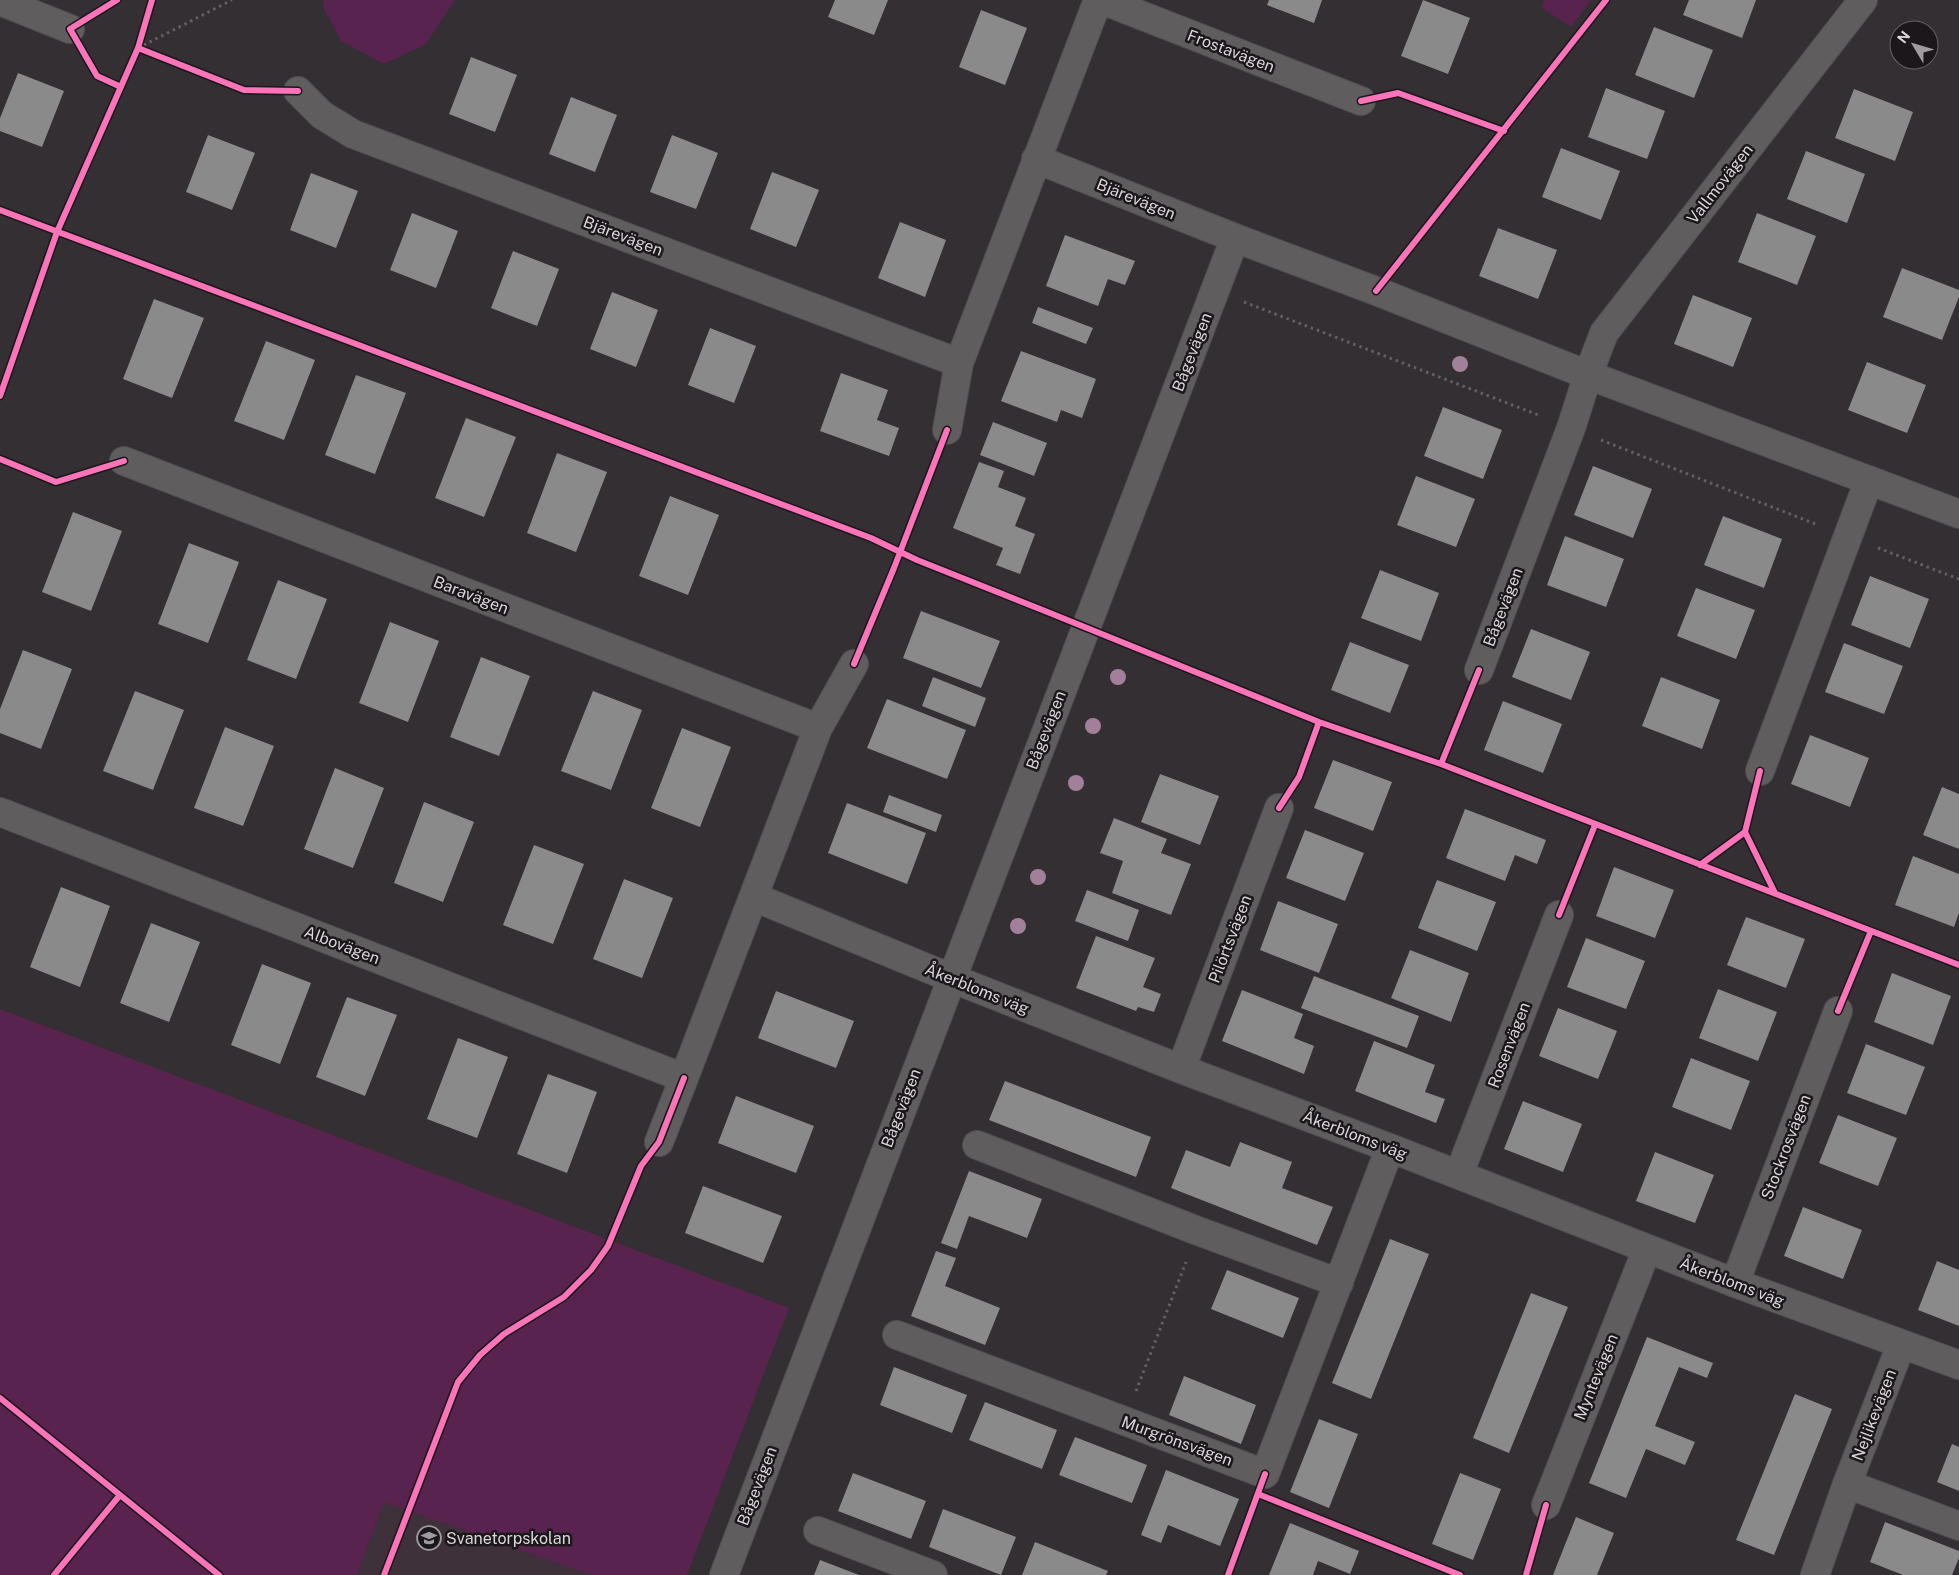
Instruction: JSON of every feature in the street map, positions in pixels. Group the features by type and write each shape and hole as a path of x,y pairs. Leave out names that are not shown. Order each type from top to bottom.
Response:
{"street":[{"path":"947,430 959,363 1098,0"},
{"name":"Frostavägen","path":"1102,0 1361,101"},
{"name":"Vallmovägen","path":"1588,375 1604,333 1863,0"},
{"path":"0,1 70,29"},
{"name":"Bjärevägen","path":"298,91 322,115 354,134 959,363"},
{"name":"Bjärevägen","path":"1036,159 1235,238"},
{"path":"1235,238 1588,375 1959,514"},
{"name":"Bågevägen","path":"724,1575 1235,238"},
{"name":"Bågevägen","path":"1479,670 1571,428 1588,375"},
{"name":"Baravägen","path":"124,461 818,728"},
{"path":"1760,771 1869,480"},
{"path":"659,1142 818,728 854,664"},
{"name":"Pilörtsvägen","path":"1181,1069 1279,808"},
{"name":"Albovägen","path":"0,812 684,1078"},
{"name":"Åkerbloms väg","path":"754,897 951,978 1181,1069 1459,1174 1735,1283 1959,1366"},
{"name":"Rosenvägen","path":"1459,1174 1559,915"},
{"name":"Stockrosvägen","path":"1735,1283 1838,1011"},
{"path":"977,1146 1339,1284"},
{"name":"Murgrönsvägen","path":"898,1336 1265,1474 1390,1148"},
{"name":"Myntevägen","path":"1546,1505 1647,1249"},
{"name":"Nejlikevägen","path":"1815,1575 1847,1484 1901,1345"},
{"path":"1847,1484 1959,1526"},
{"path":"818,1531 933,1575"}],"path":[{"path":"138,48 232,0"},
{"path":"138,48 147,51"},
{"path":"1124,1422 1198,1231"}],"shaded area":[{"path":"324,0 455,0 426,44 384,64 341,41 323,7"},
{"path":"1544,0 1591,0 1571,27 1541,7"},
{"path":"0,1009 789,1308 687,1575 591,1575 384,1502 357,1575 0,1575"},
{"name":"Svanetorpskolan","path":"384,1502 591,1575 357,1575"}],"building":[{"path":"835,0 888,0 874,35 828,17"},
{"path":"1269,0 1322,0 1314,23 1267,5"},
{"path":"1423,0 1470,18 1448,74 1401,56"},
{"path":"1689,0 1756,0 1742,38 1683,15"},
{"path":"981,10 1027,28 1005,85 959,67"},
{"path":"1654,27 1713,50 1694,98 1635,75"},
{"path":"471,57 517,75 495,132 449,114"},
{"path":"18,73 64,91 42,147 0,131 0,118"},
{"path":"1606,88 1665,111 1647,159 1588,137"},
{"path":"1854,89 1913,112 1895,161 1835,138"},
{"path":"571,97 617,115 595,172 549,154"},
{"path":"208,135 255,153 232,210 186,192"},
{"path":"672,135 718,153 696,209 650,192"},
{"path":"1561,148 1620,171 1601,220 1542,197"},
{"path":"1806,151 1865,174 1847,223 1787,199"},
{"path":"772,172 819,190 796,247 750,229"},
{"path":"311,173 358,191 336,248 290,230"},
{"path":"412,213 458,231 436,288 390,270"},
{"path":"1757,213 1816,236 1797,285 1738,262"},
{"path":"900,222 946,240 925,297 878,278"},
{"path":"1498,228 1557,250 1538,299 1479,276"},
{"path":"1065,235 1135,261 1125,285 1108,279 1098,306 1046,286"},
{"path":"513,251 559,269 537,326 491,308"},
{"path":"1902,268 1959,290 1959,297 1942,340 1883,317"},
{"path":"612,292 658,310 636,367 590,349"},
{"path":"1693,295 1752,318 1733,367 1674,344"},
{"path":"154,299 204,318 172,398 123,379"},
{"path":"1038,307 1093,328 1086,344 1032,323"},
{"path":"710,328 756,346 734,403 688,385"},
{"path":"266,341 315,360 284,440 234,421"},
{"path":"1021,351 1096,379 1082,418 1061,410 1057,422 1001,401"},
{"path":"1867,362 1926,385 1907,433 1848,410"},
{"path":"841,373 888,390 877,420 899,428 889,456 820,431"},
{"path":"356,375 406,393 375,474 325,455"},
{"path":"1443,407 1502,430 1483,479 1424,456"},
{"path":"466,418 516,437 484,517 435,498"},
{"path":"993,422 1047,443 1034,476 980,455"},
{"path":"557,453 607,472 576,552 527,533"},
{"path":"979,462 1004,471 998,487 1026,498 1015,526 1035,534 1020,574 996,565 1003,548 953,528"},
{"path":"1593,466 1652,489 1633,538 1574,515"},
{"path":"1416,476 1475,499 1456,547 1397,525"},
{"path":"670,496 719,515 688,595 639,576"},
{"path":"73,512 122,531 91,611 42,592"},
{"path":"1723,516 1782,539 1764,588 1704,565"},
{"path":"1565,536 1624,559 1606,607 1547,585"},
{"path":"189,543 239,562 208,643 158,624"},
{"path":"1380,570 1439,593 1421,641 1361,618"},
{"path":"1870,576 1929,599 1910,648 1851,625"},
{"path":"278,580 327,599 296,679 247,660"},
{"path":"1696,588 1755,610 1736,659 1677,636"},
{"path":"921,611 1000,641 981,688 903,658"},
{"path":"390,622 439,641 408,722 359,703"},
{"path":"1531,629 1590,652 1571,700 1512,677"},
{"path":"1350,642 1409,665 1390,713 1331,690"},
{"path":"1844,643 1903,666 1884,714 1825,692"},
{"path":"23,650 72,669 41,749 0,733 0,709"},
{"path":"481,657 530,676 499,756 450,737"},
{"path":"933,677 986,698 975,727 922,706"},
{"path":"1661,677 1720,700 1702,749 1642,726"},
{"path":"135,691 184,710 153,790 103,771"},
{"path":"593,691 642,710 611,790 561,771"},
{"path":"887,699 966,730 947,779 867,748"},
{"path":"1503,701 1562,724 1543,773 1484,750"},
{"path":"225,727 274,746 243,826 194,808"},
{"path":"682,728 731,747 700,827 651,808"},
{"path":"1810,735 1869,758 1850,807 1791,784"},
{"path":"1333,760 1392,782 1373,831 1314,808"},
{"path":"335,768 384,788 353,868 304,849"},
{"path":"1160,774 1219,796 1200,845 1141,822"},
{"path":"1942,787 1959,794 1959,849 1923,835"},
{"path":"889,795 942,815 936,832 883,812"},
{"path":"424,802 474,822 443,902 394,883"},
{"path":"847,803 926,833 907,884 828,853"},
{"path":"1465,809 1546,840 1537,864 1515,855 1505,881 1446,858"},
{"path":"1114,818 1167,839 1161,853 1191,864 1171,915 1112,893 1123,861 1100,853"},
{"path":"1305,830 1364,853 1345,901 1286,878"},
{"path":"534,845 584,864 553,944 503,925"},
{"path":"1913,856 1959,874 1959,913 1954,927 1895,905"},
{"path":"1614,867 1674,890 1655,938 1596,916"},
{"path":"624,879 673,898 642,978 593,959"},
{"path":"1437,880 1496,902 1477,951 1418,928"},
{"path":"61,887 110,906 80,987 30,967"},
{"path":"1087,890 1139,910 1128,941 1075,921"},
{"path":"1278,901 1338,924 1319,973 1260,950"},
{"path":"1746,917 1805,939 1786,988 1727,965"},
{"path":"151,923 200,942 169,1022 120,1003"},
{"path":"1096,936 1155,958 1143,987 1161,994 1154,1012 1138,1007 1136,1011 1076,988"},
{"path":"1586,938 1645,961 1626,1009 1567,987"},
{"path":"1410,950 1469,973 1451,1022 1391,998"},
{"path":"262,964 311,983 280,1064 231,1045"},
{"path":"1892,973 1951,996 1933,1045 1874,1022"},
{"path":"1314,976 1419,1016 1407,1048 1301,1008"},
{"path":"1718,989 1777,1012 1758,1061 1699,1038"},
{"path":"1242,990 1303,1014 1294,1038 1314,1046 1304,1074 1222,1041"},
{"path":"776,991 854,1021 836,1068 758,1038"},
{"path":"347,997 397,1015 365,1096 316,1077"},
{"path":"1558,1008 1617,1031 1598,1079 1539,1056"},
{"path":"458,1038 508,1057 477,1138 427,1119"},
{"path":"1374,1041 1435,1065 1425,1092 1445,1099 1436,1123 1355,1091"},
{"path":"1866,1044 1925,1067 1906,1115 1847,1093"},
{"path":"1691,1058 1750,1081 1731,1130 1672,1107"},
{"path":"548,1074 597,1092 567,1173 517,1154"},
{"path":"1005,1081 1151,1137 1136,1177 989,1120"},
{"path":"736,1096 814,1126 796,1173 718,1143"},
{"path":"1523,1101 1582,1124 1563,1172 1504,1149"},
{"path":"1838,1115 1897,1138 1878,1186 1819,1163"},
{"path":"1240,1142 1292,1162 1282,1188 1333,1207 1317,1245 1171,1188 1186,1150 1230,1167"},
{"path":"1655,1152 1714,1175 1695,1223 1636,1201"},
{"path":"969,1171 1042,1199 1027,1238 969,1216 957,1249 941,1243"},
{"path":"703,1186 782,1216 763,1263 685,1233"},
{"path":"1803,1207 1862,1230 1843,1279 1784,1256"},
{"path":"1390,1239 1429,1254 1371,1399 1332,1383"},
{"path":"936,1251 956,1258 945,1286 1000,1308 985,1345 911,1316"},
{"path":"1937,1261 1959,1270 1959,1326 1918,1310"},
{"path":"1227,1270 1299,1298 1283,1338 1211,1309"},
{"path":"1531,1293 1568,1307 1509,1453 1473,1438"},
{"path":"1647,1337 1713,1363 1707,1378 1679,1367 1655,1426 1695,1442 1685,1465 1646,1449 1626,1498 1589,1483"},
{"path":"894,1367 967,1395 952,1433 880,1405"},
{"path":"1184,1376 1256,1405 1241,1444 1169,1415"},
{"path":"1795,1394 1832,1409 1774,1555 1736,1540"},
{"path":"985,1402 1057,1430 1042,1469 969,1440"},
{"path":"1319,1419 1358,1434 1329,1508 1290,1492"},
{"path":"1075,1437 1147,1465 1132,1503 1059,1475"},
{"path":"1952,1444 1959,1447 1959,1491 1937,1482"},
{"path":"1166,1470 1239,1499 1220,1546 1168,1525 1161,1543 1141,1535"},
{"path":"853,1473 926,1501 911,1539 838,1511"},
{"path":"1460,1473 1501,1489 1473,1560 1432,1544"},
{"path":"943,1509 1016,1537 1001,1575 929,1547"},
{"path":"1576,1517 1614,1533 1597,1575 1553,1575"},
{"path":"1885,1522 1959,1551 1959,1558 1952,1575 1903,1575 1870,1562"},
{"path":"1290,1523 1359,1551 1350,1574 1318,1561 1313,1575 1269,1575"},
{"path":"1035,1542 1108,1571 1106,1575 1022,1575"},
{"path":"820,1560 859,1575 814,1575"}],"cycle path":[{"path":"117,0 70,29 97,76 121,87"},
{"path":"0,396 57,232 138,48 152,0"},
{"path":"1376,291 1606,0"},
{"path":"138,48 244,90 298,91"},
{"path":"1361,101 1398,93 1504,131"},
{"path":"0,210 871,538 917,560 1319,722 1441,764 1959,965"},
{"path":"854,664 894,568 947,430"},
{"path":"0,459 56,482 124,461"},
{"path":"1441,764 1479,670"},
{"path":"1279,808 1299,777 1319,722"},
{"path":"1700,865 1745,832 1760,771"},
{"path":"1559,915 1595,825"},
{"path":"1745,832 1775,893"},
{"path":"1838,1011 1871,931"},
{"path":"384,1575 458,1382 480,1355 504,1334 564,1297 591,1270 608,1246 641,1166 659,1142 684,1078"},
{"path":"0,1398 219,1575"},
{"path":"1228,1575 1265,1474"},
{"path":"1258,1494 1460,1575"},
{"path":"54,1575 120,1495"},
{"path":"1526,1575 1546,1505"}],"place":[{"name":"Svanetorpskolan","path":"429,1538"}]}
